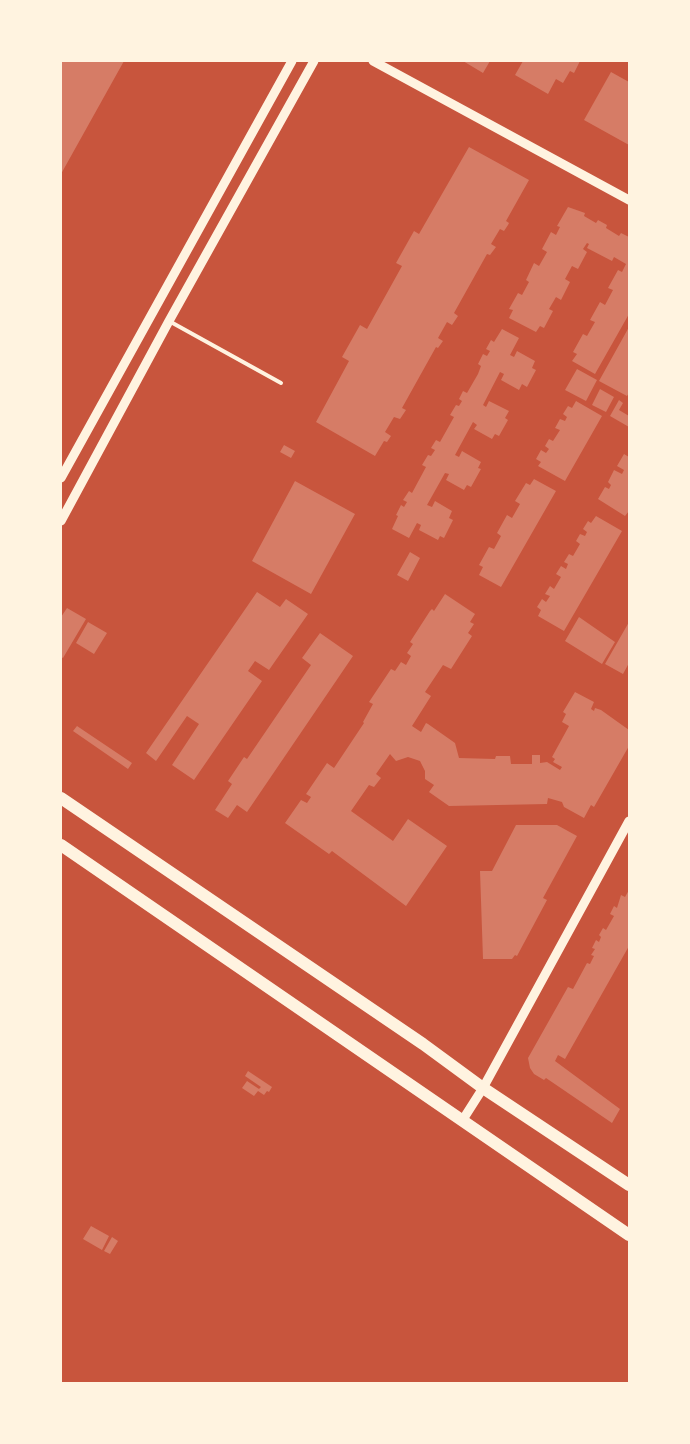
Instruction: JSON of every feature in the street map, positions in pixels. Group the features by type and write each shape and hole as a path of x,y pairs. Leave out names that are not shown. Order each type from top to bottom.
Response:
{"main road":[{"path":"61,798 629,1186"},
{"path":"61,845 629,1234"}],"street":[{"path":"61,478 292,61"},
{"path":"61,521 169,321 314,61"},
{"path":"373,61 629,200"},
{"path":"462,1121 483,1088 629,820"}],"lane":[{"path":"169,321 281,383"}],"building":[{"path":"61,61 124,61 61,174"},
{"path":"463,61 490,61 483,73"},
{"path":"523,61 580,61 574,73 570,71 563,83 556,79 548,94 515,75"},
{"path":"611,72 629,82 629,145 584,120"},
{"path":"469,147 529,180 506,221 509,223 508,225 504,231 500,229 491,244 496,247 490,255 487,254 454,313 458,316 452,325 447,322 438,338 443,341 438,348 436,347 402,408 406,410 400,419 394,417 385,432 391,436 387,442 384,441 375,456 316,422 349,361 342,357 360,325 367,329 402,266 396,263 414,231 419,234"},
{"path":"568,207 585,213 584,216 596,223 598,220 607,225 606,228 619,236 621,233 629,237 629,314 595,374 572,361 577,354 573,352 583,334 587,336 595,322 590,320 600,302 605,305 613,290 608,288 618,270 622,272 626,264 614,257 612,261 587,248 589,244 587,243 583,249 587,252 578,269 572,266 565,279 570,282 561,300 556,297 549,309 553,311 544,328 540,326 536,332 509,318 513,310 509,309 518,293 522,295 529,282 526,280 534,263 539,266 547,252 542,249 551,232 556,235 560,227 557,226"},
{"path":"629,327 629,393 627,396 599,381"},
{"path":"502,329 519,338 510,355 514,357 517,351 535,361 532,368 536,370 527,387 522,384 519,390 501,380 504,374 500,372 483,405 486,407 489,401 509,411 505,418 508,420 499,436 495,434 492,439 474,429 477,425 473,422 455,455 459,457 462,451 481,462 478,468 481,469 471,487 467,485 464,490 446,480 449,474 445,473 427,505 432,507 435,501 452,511 449,518 453,520 444,538 440,536 438,540 419,530 421,525 417,523 409,538 392,529 398,516 396,515 401,505 404,507 407,502 403,500 409,491 412,493 426,467 422,465 428,455 431,456 435,450 431,448 436,440 440,442 454,417 450,415 456,405 459,406 462,401 459,399 463,391 467,393 478,374 481,366 478,364 483,354 487,356 490,351 486,349 491,340 494,342"},
{"path":"577,369 597,380 586,401 565,390"},
{"path":"600,389 614,397 606,412 592,405"},
{"path":"619,400 623,403 619,410 629,416 629,427 610,416"},
{"path":"576,401 602,416 565,481 538,466 541,462 536,459 541,450 546,453 549,449 545,446 549,439 553,441 560,430 555,428 560,419 565,421 567,417 563,414 568,406 572,408"},
{"path":"284,445 295,451 291,458 280,452"},
{"path":"624,454 629,457 629,511 625,516 598,499 605,487 609,489 611,485 608,482 614,470 622,474 624,470 617,466"},
{"path":"534,479 556,491 501,587 479,575 483,567 479,565 489,547 494,549 501,536 497,533 507,515 512,518 520,504 515,501 526,483 530,485"},
{"path":"295,481 355,514 311,594 252,561"},
{"path":"596,516 622,531 564,631 538,616 541,610 537,607 542,599 546,602 550,596 545,594 550,586 554,589 561,577 556,574 561,566 566,569 568,564 564,562 569,554 573,556 580,544 576,541 580,534 585,536 587,532 583,529 588,521 591,523"},
{"path":"410,552 420,558 408,581 397,575"},
{"path":"257,592 280,607 286,599 308,614 269,670 255,661 248,671 262,681 194,780 172,765 199,724 187,716 156,761 146,753"},
{"path":"445,594 475,614 470,622 474,624 468,633 472,636 451,669 443,665 425,692 431,696 412,726 421,732 426,723 428,724 455,743 459,758 495,759 496,756 510,756 511,764 532,764 532,755 540,755 540,763 547,762 560,770 562,767 553,762 555,759 552,757 569,726 562,722 566,714 563,712 575,692 594,702 591,709 594,711 595,708 601,710 629,730 629,746 594,807 591,805 584,818 564,807 562,802 548,798 547,804 449,806 429,792 434,785 425,779 425,771 420,761 408,757 396,761 390,754 376,774 381,778 374,787 369,785 351,811 393,841 408,819 447,846 406,906 332,851 329,854 285,823 301,800 307,803 311,797 306,794 327,763 334,768 364,723 373,704 369,702 391,669 395,671 401,662 406,665 411,656 407,653 413,644 410,642 430,611 432,609 434,611"},
{"path":"67,608 86,619 63,658 61,657 61,617"},
{"path":"579,617 615,642 602,664 565,641"},
{"path":"88,622 107,633 94,654 76,643"},
{"path":"629,622 629,663 623,674 605,664"},
{"path":"320,633 353,656 247,812 237,805 228,818 215,810 232,784 228,781 244,757 247,759 311,665 302,658"},
{"path":"77,726 132,763 128,769 73,731"},
{"path":"516,825 557,825 577,836 543,898 547,900 517,956 515,955 512,959 483,959 480,871 492,871"},
{"path":"629,890 629,946 565,1059 558,1055 555,1061 620,1109 612,1123 546,1078 544,1080 534,1074 530,1068 528,1058 568,987 573,989 587,963 590,964 594,956 591,955 595,949 592,948 596,940 599,942 601,937 599,935 603,928 606,930 614,916 610,914 614,906 617,908 621,895 625,897"},
{"path":"248,1071 272,1087 269,1092 267,1091 264,1095 258,1091 254,1096 242,1088 247,1081 259,1089 261,1087 245,1076"},
{"path":"91,1226 109,1236 102,1250 83,1239"},
{"path":"112,1237 118,1241 110,1254 104,1251"}]}
